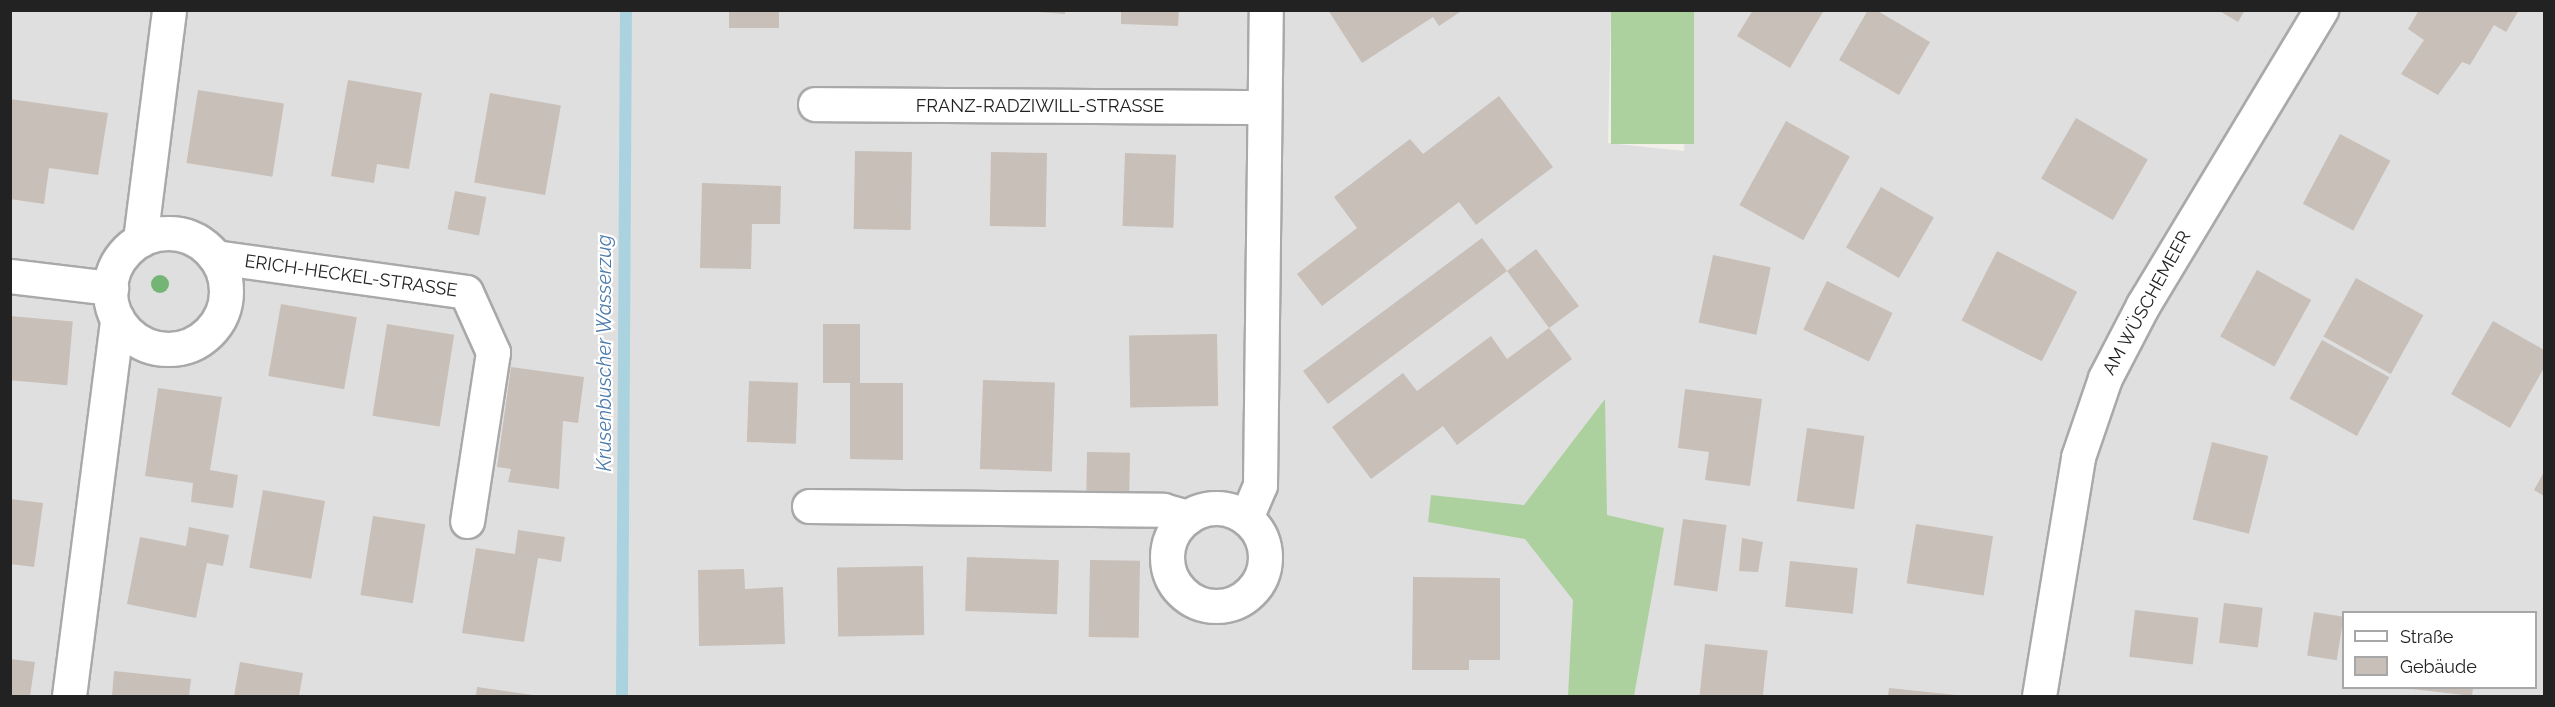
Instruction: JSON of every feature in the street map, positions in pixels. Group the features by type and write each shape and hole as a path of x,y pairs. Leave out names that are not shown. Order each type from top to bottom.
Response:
{"street":[{"path":"69,696 117,264 140,240 169,10"},
{"path":"1246,518 1260,485 1266,10"},
{"name":"AM WÜSCHEMEER","path":"2039,696 2078,457 2105,378 2143,305 2321,10"},
{"name":"FRANZ-RADZIWILL-STRASSE","path":"816,104 1264,107"},
{"name":"ERICH-HECKEL-STRASSE","path":"114,303 140,342 158,349 178,349 196,342 212,330 222,313 226,294 224,274 215,257 188,237 172,233 140,240"},
{"name":"ERICH-HECKEL-STRASSE","path":"215,257 466,292 493,352 467,521"},
{"path":"10,276 114,303"},
{"path":"809,506 1163,510 1188,517 1218,508 1246,518 1264,546 1265,563 1250,593 1220,606 1187,597 1169,572 1169,541 1188,517"}],"shaded area":[{"path":"10,11 1611,11 1608,143 1684,151 1694,11 2544,11 2544,696 11,696"}],"green space":[{"path":"1611,11 1694,11 1694,144 1611,144"},
{"path":"1605,399 1607,515 1664,528 1634,696 1568,696 1573,600 1525,539 1428,522 1431,495 1524,505"}],"building":[{"path":"729,10 779,10 779,28 729,28"},
{"path":"1014,10 1065,10 1065,14"},
{"path":"1121,10 1179,10 1178,26 1121,24"},
{"path":"1328,10 1463,10 1439,26 1433,17 1362,63"},
{"path":"1753,10 1824,10 1790,68 1737,36"},
{"path":"1868,10 1876,10 1930,42 1899,95 1839,60"},
{"path":"2218,10 2245,10 2238,22"},
{"path":"2419,10 2519,10 2506,32 2494,25 2470,65 2462,62 2438,95 2401,74 2424,40 2408,29"},
{"path":"348,80 422,93 409,169 377,164 374,183 331,176"},
{"path":"198,90 284,104 272,177 186,163"},
{"path":"490,93 561,106 545,195 474,183"},
{"path":"1499,96 1553,167 1476,225 1459,202 1322,306 1297,274 1357,228 1334,197 1410,139 1423,154"},
{"path":"10,99 108,113 98,175 49,168 44,204 10,199"},
{"path":"2076,118 2148,160 2113,220 2041,179"},
{"path":"1786,121 1850,156 1803,240 1739,205"},
{"path":"2340,134 2390,161 2353,231 2303,204"},
{"path":"855,151 912,152 911,230 854,229"},
{"path":"991,152 1047,153 1046,227 990,226"},
{"path":"1125,153 1176,155 1173,228 1122,226"},
{"path":"702,183 781,186 780,224 752,224 751,269 700,268"},
{"path":"1881,187 1934,218 1899,278 1846,248"},
{"path":"455,191 486,197 479,235 448,229"},
{"path":"1482,238 1507,271 1328,404 1303,371"},
{"path":"1536,249 1579,306 1549,328 1507,271"},
{"path":"1997,251 2077,292 2042,361 1962,320"},
{"path":"1713,255 1771,267 1756,335 1699,322"},
{"path":"2257,270 2311,300 2274,367 2220,336"},
{"path":"2356,278 2423,315 2391,374 2324,337"},
{"path":"1827,281 1893,313 1869,362 1803,330"},
{"path":"281,304 357,317 344,389 268,376"},
{"path":"10,316 73,321 67,385 10,380"},
{"path":"2493,321 2544,350 2544,368 2510,428 2451,394"},
{"path":"387,324 454,335 440,426 372,416"},
{"path":"823,324 860,324 860,383 903,383 903,460 850,459 850,383 823,383"},
{"path":"1549,328 1572,359 1457,445 1443,426 1371,479 1332,427 1403,373 1417,391 1491,336 1507,359"},
{"path":"1217,334 1218,406 1130,408 1129,336"},
{"path":"2322,340 2389,377 2357,436 2290,399"},
{"path":"511,367 584,377 578,423 563,421 559,489 508,482 511,469 497,467"},
{"path":"983,380 1055,383 1052,471 980,469"},
{"path":"749,381 798,383 796,444 747,442"},
{"path":"158,388 222,397 210,470 238,475 233,508 191,502 193,483 145,476"},
{"path":"1685,389 1762,399 1750,486 1705,480 1709,452 1678,448"},
{"path":"1807,428 1864,436 1854,509 1797,501"},
{"path":"2212,442 2268,456 2249,534 2193,520"},
{"path":"1087,452 1130,453 1129,493 1086,492"},
{"path":"2544,472 2544,496 2534,490"},
{"path":"263,490 325,501 311,579 249,568"},
{"path":"10,499 43,503 34,567 10,564"},
{"path":"373,516 425,524 413,603 360,595"},
{"path":"1683,519 1727,525 1717,591 1674,585"},
{"path":"1916,524 1993,536 1984,595 1907,583"},
{"path":"189,527 229,535 223,566 207,563 196,618 127,604 140,537 186,546"},
{"path":"518,530 565,537 561,562 538,558 524,642 462,633 476,548 515,554"},
{"path":"1742,538 1763,542 1758,572 1739,571"},
{"path":"967,557 1059,560 1057,614 965,611"},
{"path":"1090,560 1140,561 1139,638 1089,637"},
{"path":"1790,561 1858,568 1853,614 1785,607"},
{"path":"923,566 924,635 838,636 837,568"},
{"path":"744,569 745,589 783,587 785,644 699,646 698,570"},
{"path":"1413,577 1500,578 1500,660 1469,660 1469,670 1412,670"},
{"path":"2224,603 2263,608 2258,647 2219,643"},
{"path":"2135,610 2199,618 2193,664 2129,657"},
{"path":"2314,612 2342,616 2337,660 2307,655"},
{"path":"1705,644 1768,651 1763,696 1700,696"},
{"path":"10,659 35,662 30,696 10,696"},
{"path":"240,662 303,673 299,696 234,696"},
{"path":"114,671 191,679 189,696 112,696"},
{"path":"477,687 533,695 533,696 476,696"},
{"path":"1889,688 1956,695 1956,696 1888,696"},
{"path":"2412,689 2473,689 2472,696"}],"waterway":[{"name":"Krusenbuscher Wasserzug","path":"622,696 626,10"}]}
